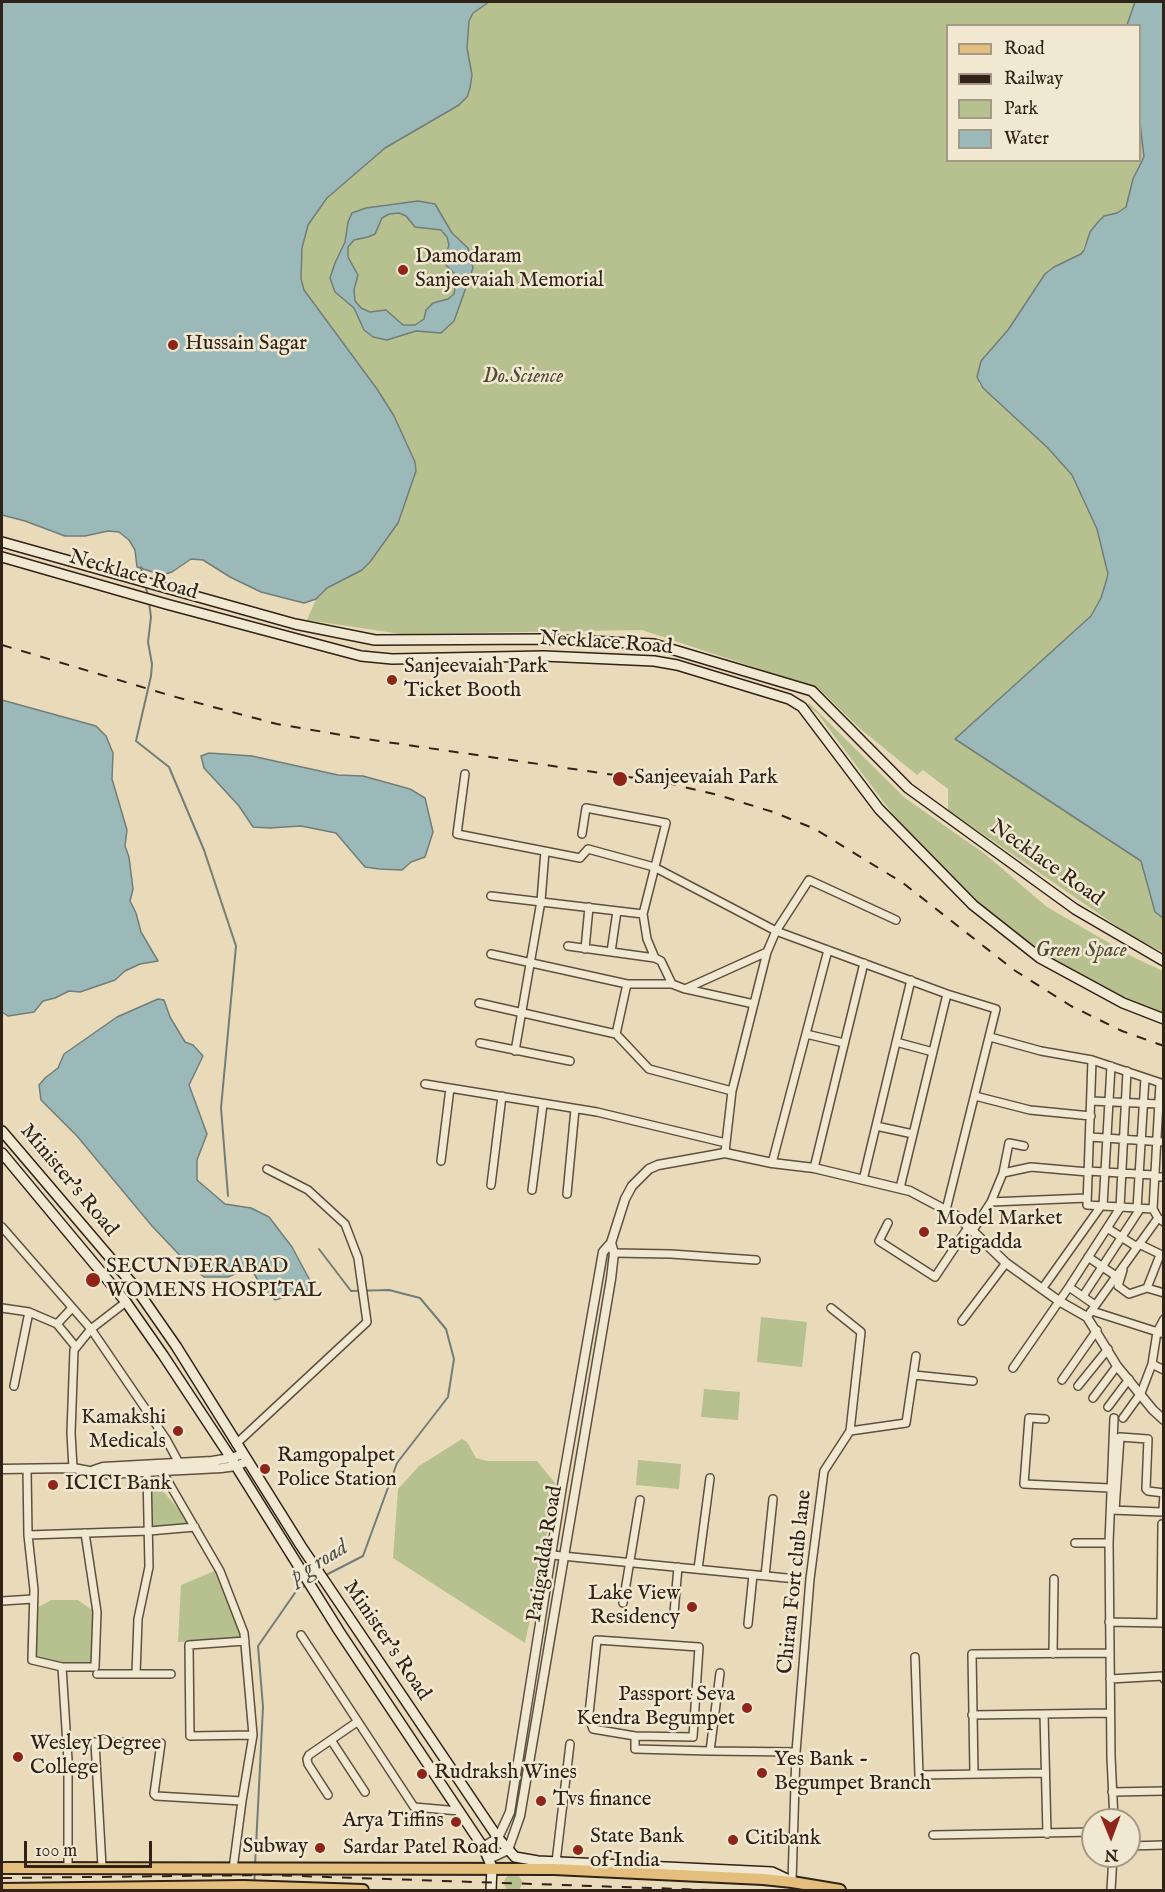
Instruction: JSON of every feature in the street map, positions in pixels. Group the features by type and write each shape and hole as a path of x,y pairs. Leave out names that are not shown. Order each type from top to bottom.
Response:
{"main road":[{"name":"Necklace Road","path":"2,542 295,624 375,640 543,639 654,644 812,691 908,788 1075,909 1164,961"},
{"name":"Necklace Road","path":"2,557 361,656 392,659 544,656 654,661 677,665 789,699 802,707 879,809 973,905 1040,958 1123,1003 1164,1019"},
{"path":"372,657 375,640"},
{"path":"654,644 654,661"},
{"path":"802,707 812,691"},
{"name":"Minister's Road","path":"2,1131 135,1287 176,1346 301,1546 498,1838 515,1857 522,1860 556,1862 772,1872 792,1882"},
{"name":"Minister's Road","path":"2,1153 126,1302 233,1462 339,1631 483,1847 491,1864"},
{"path":"491,1864 491,1890"},
{"name":"Sardar Patel Road","path":"2,1868 264,1869 491,1864 792,1882 840,1890"},
{"path":"44,1868 49,1874 50,1883 45,1888"},
{"path":"66,1868 59,1874 59,1883 66,1888"},
{"name":"Sardar Patel Road","path":"2,1889 244,1886 363,1890"}],"street":[{"path":"465,774 456,834 580,858 588,849 654,867 776,931 947,994 996,1009 946,1210"},
{"path":"582,834 586,808 666,823 643,914 647,939 655,958"},
{"path":"515,1051 520,1013 542,901 545,851"},
{"path":"896,920 809,880 776,931 767,952 732,1091 725,1154 814,1168 900,1188 946,1210 971,1228 1006,1263 1059,1301 1160,1333"},
{"path":"491,896 643,914"},
{"path":"585,949 590,907"},
{"path":"611,952 617,911"},
{"path":"568,946 655,958 661,962 672,984"},
{"path":"772,1163 828,950"},
{"path":"685,989 767,952"},
{"path":"491,954 627,984 672,984 754,1004"},
{"path":"814,1168 864,963"},
{"path":"863,1180 911,980"},
{"path":"616,1034 627,984"},
{"path":"900,1188 947,994"},
{"path":"479,1003 616,1034 649,1069 732,1091"},
{"path":"806,1034 844,1043"},
{"path":"990,1037 1041,1051 1092,1060 1162,1083 1159,1104 1160,1142 1154,1176 1153,1209 1161,1220 1126,1261 1092,1311"},
{"path":"896,1042 933,1052"},
{"path":"480,1043 570,1061"},
{"path":"1092,1060 1087,1205 1153,1209"},
{"path":"1042,1289 1102,1206 1111,1066"},
{"path":"1013,1368 1120,1208 1127,1071"},
{"path":"1083,1296 1139,1209 1145,1078"},
{"path":"425,1084 597,1112 726,1143"},
{"path":"441,1161 450,1088"},
{"path":"491,1185 502,1096"},
{"path":"975,1096 1030,1110 1091,1116"},
{"path":"1091,1101 1159,1104"},
{"path":"532,1190 543,1104"},
{"path":"567,1194 575,1109"},
{"path":"876,1126 913,1134"},
{"path":"1090,1137 1160,1142"},
{"path":"888,1223 879,1240 935,1277 991,1202 1003,1173 1009,1143 1024,1146"},
{"name":"Patigadda Road","path":"498,1838 510,1812 603,1252 611,1243 625,1199 632,1186 649,1169 658,1165 725,1154"},
{"path":"1003,1173 1031,1167 1164,1177"},
{"path":"237,1444 367,1322 358,1258 345,1224 308,1190 267,1169"},
{"path":"991,1202 1087,1198"},
{"path":"2,1228 91,1329 166,1439 178,1463"},
{"path":"1107,1228 1121,1238 1162,1256 1147,1288"},
{"name":"Patigadda Road","path":"508,1850 519,1816 597,1364 614,1253 611,1243"},
{"path":"614,1253 671,1254 756,1260"},
{"path":"1088,1257 1116,1276"},
{"path":"1126,1261 1118,1286 1129,1294 1147,1288 1164,1293"},
{"path":"962,1321 1006,1263"},
{"path":"1069,1287 1083,1296 1092,1311 1097,1330 1118,1366 1153,1410 1164,1420"},
{"path":"73,1468 71,1433 75,1346 91,1329 126,1302"},
{"path":"2,1308 29,1312 57,1324 75,1346"},
{"path":"57,1324 72,1308"},
{"name":"Chiran Fort club lane","path":"792,1882 796,1752 810,1579 824,1471 850,1431 861,1332 831,1308"},
{"path":"14,1386 29,1312"},
{"path":"1123,1418 1141,1393 1152,1364 1164,1319"},
{"path":"1062,1380 1097,1330"},
{"path":"1078,1386 1108,1349"},
{"path":"850,1431 906,1423 916,1356"},
{"path":"585,1362 597,1364"},
{"path":"1152,1364 1164,1370"},
{"path":"1093,1398 1118,1366"},
{"path":"914,1375 973,1381"},
{"path":"1108,1407 1129,1379"},
{"path":"1045,1419 1029,1418 1024,1484 1110,1488"},
{"path":"1113,1808 1108,1544 1116,1437 1114,1418"},
{"path":"1112,1510 1110,1488 1116,1437"},
{"path":"1112,1510 1161,1512 1164,1493 1146,1489 1148,1439 1116,1437"},
{"path":"2,1469 73,1468 105,1474 147,1472 233,1462 246,1457"},
{"path":"91,1471 103,1467 233,1462"},
{"path":"27,1469 28,1535 34,1590 32,1660 62,1667 95,1666 97,1612 86,1533"},
{"path":"162,1471 220,1571 244,1633 254,1735 242,1801 238,1869"},
{"path":"136,1674 138,1619 149,1567 147,1472"},
{"path":"698,1569 710,1478"},
{"path":"765,1576 773,1499"},
{"path":"623,1603 640,1500"},
{"path":"1109,1622 1162,1623 1162,1524"},
{"path":"28,1535 195,1527"},
{"path":"1075,1543 1108,1544"},
{"path":"552,1555 797,1579"},
{"path":"674,1613 678,1567"},
{"path":"748,1624 753,1575"},
{"path":"1053,1654 1054,1579"},
{"path":"2,1601 33,1599"},
{"path":"301,1635 414,1807 459,1811"},
{"path":"597,1640 699,1647 693,1737 646,1736 593,1729 590,1721 597,1640"},
{"path":"245,1641 189,1644 190,1736 254,1735"},
{"path":"974,1774 972,1654 1109,1653"},
{"path":"915,1657 919,1775 1045,1773"},
{"path":"62,1667 68,1760 66,1868"},
{"path":"97,1674 171,1674"},
{"path":"710,1750 720,1674"},
{"path":"1110,1679 1164,1677"},
{"path":"972,1715 1110,1713"},
{"path":"1044,1714 1047,1834"},
{"path":"328,1795 307,1759 309,1755 357,1722"},
{"path":"635,1736 635,1749 750,1749 796,1752"},
{"path":"645,1749 646,1736"},
{"path":"331,1740 365,1792"},
{"path":"102,1867 95,1742 161,1743 154,1794 156,1796 242,1801"},
{"path":"556,1862 570,1744"},
{"path":"1112,1792 1164,1791"},
{"path":"510,1812 519,1816"},
{"path":"933,1835 1081,1833"},
{"path":"483,1847 498,1838"},
{"path":"1141,1846 1164,1845"},
{"path":"491,1864 508,1850"},
{"path":"1111,1890 1112,1868"}],"green space":[{"name":"Do.Science","path":"489,2 1135,2 1127,24 946,24 946,162 1141,162 1141,129 1144,147 1144,157 1133,179 1126,207 1104,216 1090,232 1081,254 1045,274 1008,330 981,361 979,384 1048,448 1078,485 1104,551 1108,574 1101,598 1091,616 956,739 1141,861 1155,912 1163,918 1163,952 1137,940 948,810 948,789 923,770 917,775 858,727 819,689 642,630 401,634 307,620 316,599 327,588 362,570 370,562 411,487 416,471 415,462 394,416 304,290 301,279 302,248 308,225 327,198 385,148 459,105 467,97 472,75 467,48 469,21 473,13"},
{"name":"Green Space","path":"809,703 905,798 985,854 1047,907 1135,958 1163,971 1163,1016 1130,1002 1046,957 992,915 918,845 818,714 808,706"},
{"path":"761,1317 807,1322 802,1367 757,1362"},
{"path":"704,1389 740,1392 738,1420 701,1417"},
{"path":"462,1439 467,1442 476,1458 487,1461 537,1461 555,1483 551,1518 541,1556 525,1643 393,1558 398,1489 419,1466"},
{"path":"638,1460 681,1464 679,1489 636,1485"},
{"path":"148,1474 194,1527 151,1530"},
{"path":"217,1570 243,1639 178,1642 181,1585"},
{"path":"51,1600 78,1600 95,1612 93,1664 61,1664 27,1658 28,1613"},
{"path":"513,1874 519,1877 522,1883 519,1889 513,1892 507,1889 504,1883 507,1877"}],"water":[{"name":"Hussain Sagar","path":"2,2 489,2 473,13 469,21 467,48 472,75 467,97 459,105 385,148 327,198 308,225 302,248 301,279 304,290 377,389 394,416 415,462 416,471 398,523 370,562 362,570 327,588 316,599 304,603 261,592 230,577 203,560 191,559 172,572 162,575 137,567 135,550 129,540 119,532 108,531 85,536 65,536 2,515"},
{"path":"1135,2 1164,2 1163,918 1155,912 1141,861 955,739 1091,616 1101,598 1108,574 1097,529 1072,475 1048,448 983,388 977,377 981,361 1008,330 1045,274 1081,254 1090,232 1098,222 1104,216 1117,213 1126,207 1133,179 1144,157 1141,132 1141,24 1127,24"},
{"path":"418,201 435,204 452,233 468,248 473,268 454,321 441,333 416,331 387,340 373,337 364,330 354,308 335,292 330,278 345,242 348,222 352,213 366,208","holes":["399,213 406,216 415,227 441,230 447,237 449,245 445,264 454,273 456,280 454,294 448,299 433,303 426,310 424,319 415,325 403,325 386,310 370,312 361,308 355,301 354,290 358,275 348,257 348,247 354,240 375,234 382,218 389,214"]},
{"path":"2,700 96,726 106,736 113,753 112,779 127,830 125,846 129,857 133,889 130,901 141,932 158,961 140,964 125,971 115,980 80,992 69,991 43,1001 34,1012 8,1016 2,1012"},
{"path":"209,753 252,756 338,775 363,776 410,789 425,798 433,832 425,857 411,862 402,870 365,867 336,833 301,826 253,827 239,806 204,768 201,756"},
{"path":"158,999 164,1000 170,1017 185,1042 193,1045 203,1056 189,1085 207,1134 197,1160 197,1180 225,1204 251,1208 269,1217 292,1247 314,1288 275,1300 253,1272 244,1270 228,1277 204,1277 189,1265 152,1226 77,1136 41,1100 39,1085 58,1068 64,1054 117,1017"}],"waterway":[{"path":"141,567 143,579"},
{"path":"145,584 148,596"},
{"path":"149,602 151,617 148,642 152,664 151,676 136,741 169,767 204,850 236,946 221,1108 228,1196"},
{"name":"p g road","path":"319,1249 351,1291 389,1290 420,1298 446,1329 454,1359 448,1397 397,1463 363,1556 326,1575"},
{"name":"p g road","path":"255,1866 263,1707 258,1646 297,1590 307,1585"},
{"name":"p g road","path":"254,1884 255,1872"}],"railway":[{"path":"2,645 172,696 277,724 663,782 718,795 773,812 815,829 903,883 1014,970 1071,1006 1122,1031 1164,1046"},
{"path":"2,1878 269,1875 710,1890"}],"place":[{"name":"Damodaram Sanjeevaiah Memorial","path":"403,270"},
{"name":"Hussain Sagar","path":"173,345"},
{"name":"Sanjeevaiah Park Ticket Booth","path":"392,680"},
{"name":"Sanjeevaiah Park","path":"620,779"},
{"name":"Model Market Patigadda","path":"924,1232"},
{"name":"SECUNDERABAD WOMENS HOSPITAL","path":"93,1280"},
{"name":"Kamakshi Medicals","path":"178,1431"},
{"name":"Ramgopalpet Police Station","path":"265,1469"},
{"name":"ICICI Bank","path":"53,1485"},
{"name":"Lake View Residency","path":"692,1607"},
{"name":"Passport Seva Kendra Begumpet","path":"747,1708"},
{"name":"Wesley Degree College","path":"18,1757"},
{"name":"Yes Bank - Begumpet Branch","path":"762,1773"},
{"name":"Rudraksh Wines","path":"422,1774"},
{"name":"Tvs finance","path":"541,1801"},
{"name":"Arya Tiffins","path":"456,1822"},
{"name":"Citibank","path":"733,1840"},
{"name":"Subway","path":"320,1848"},
{"name":"State Bank of India","path":"578,1850"}]}
